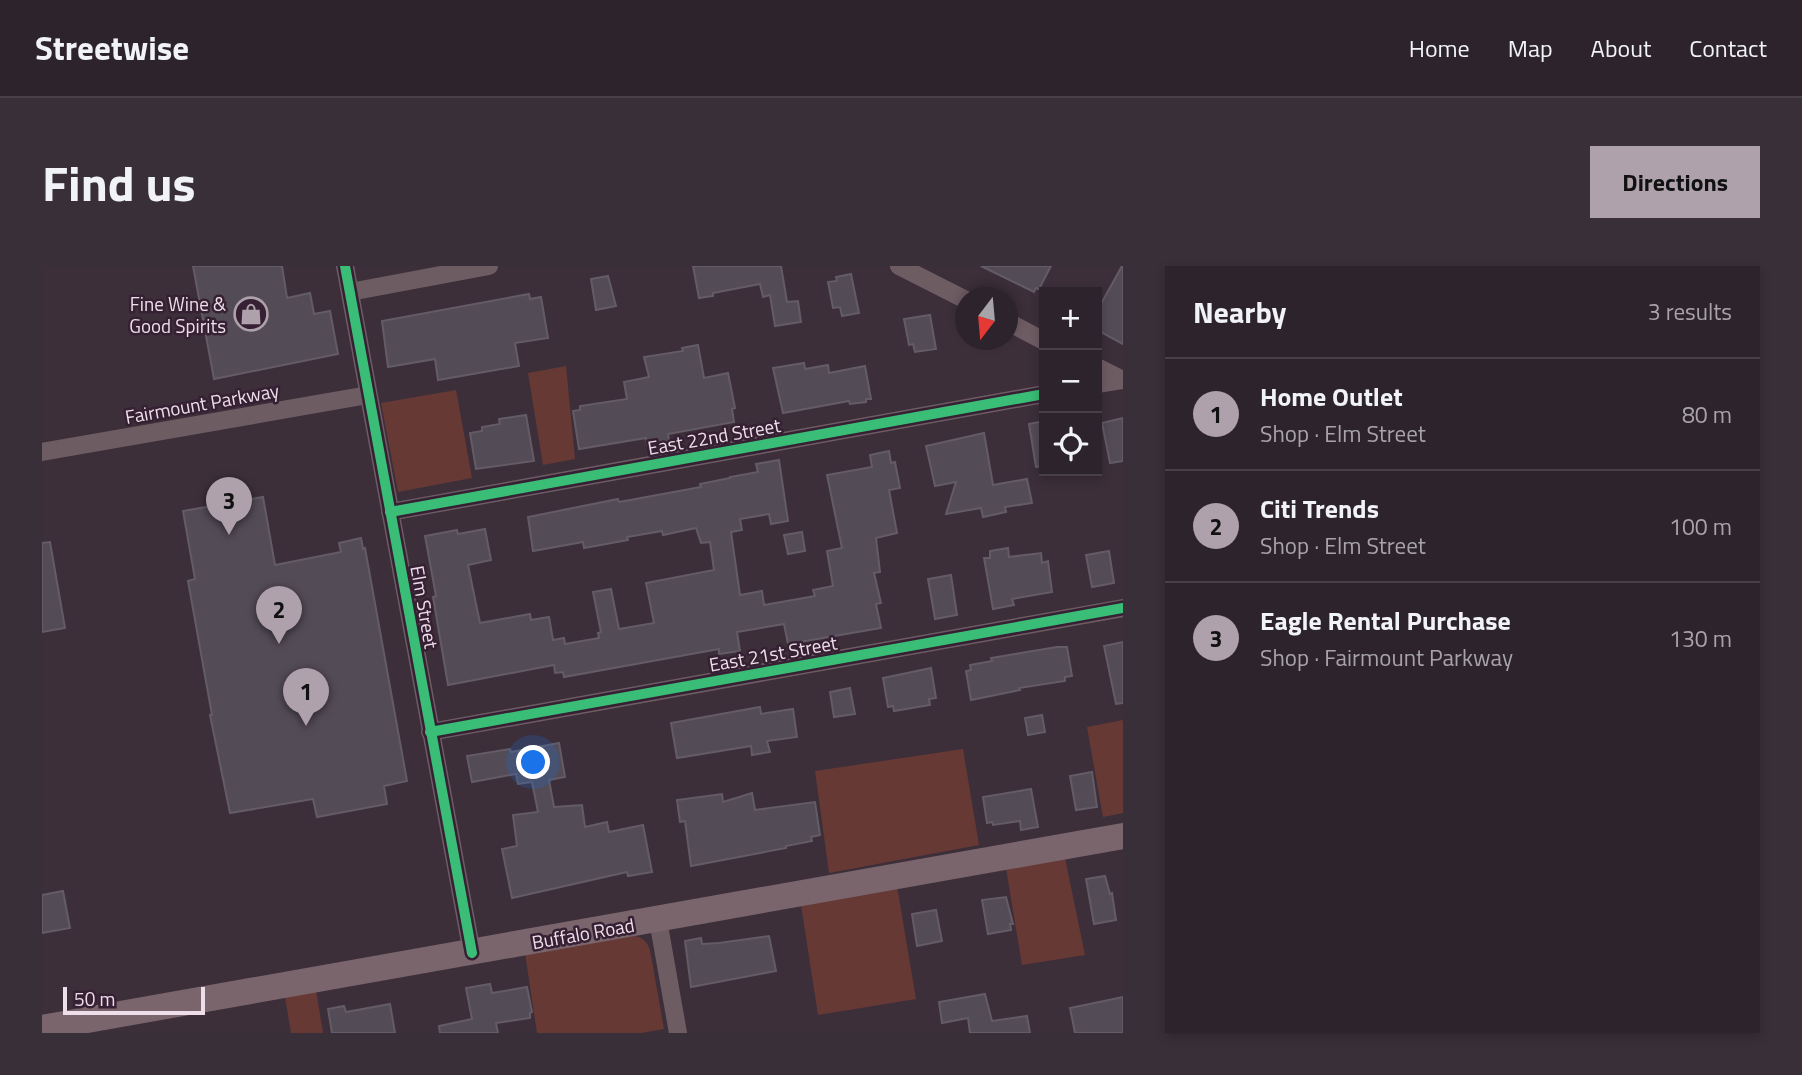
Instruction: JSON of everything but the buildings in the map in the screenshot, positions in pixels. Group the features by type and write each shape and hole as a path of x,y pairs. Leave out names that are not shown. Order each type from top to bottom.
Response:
{"main road":[{"name":"Buffalo Road","path":"42,1028 83,1027 472,953 1123,836"}],"street":[{"name":"Elm Street","path":"345,266 472,953"},
{"path":"350,292 489,266"},
{"path":"899,266 955,295"},
{"path":"1018,328 1039,338"},
{"path":"1102,370 1123,380"},
{"path":"1102,383 1123,380"},
{"name":"Fairmount Parkway","path":"42,452 368,394"},
{"name":"East 22nd Street","path":"390,512 1039,395"},
{"name":"East 21st Street","path":"430,732 1123,608"},
{"path":"658,920 678,1033"}],"shaded area":[{"path":"566,366 575,459 543,465 528,373"},
{"path":"456,390 472,478 398,492 381,403"},
{"path":"1123,720 1123,813 1103,817 1087,727"},
{"path":"963,749 979,845 829,873 815,771"},
{"path":"1065,858 1085,955 1022,965 1006,868"},
{"path":"897,886 916,999 818,1015 801,905"},
{"path":"634,936 644,940 650,950 664,1029 641,1033 537,1033 525,953"},
{"path":"316,990 323,1033 291,1033 285,997"}],"cycle path":[{"path":"345,266 472,953"},
{"path":"390,512 1039,395"},
{"path":"430,732 1123,608"}],"place":[{"name":"Fine Wine & Good Spirits","path":"251,314"},
{"name":"Eagle Rental Purchase","path":"229,535"},
{"name":"Citi Trends","path":"279,644"},
{"name":"Home Outlet","path":"306,726"}]}
